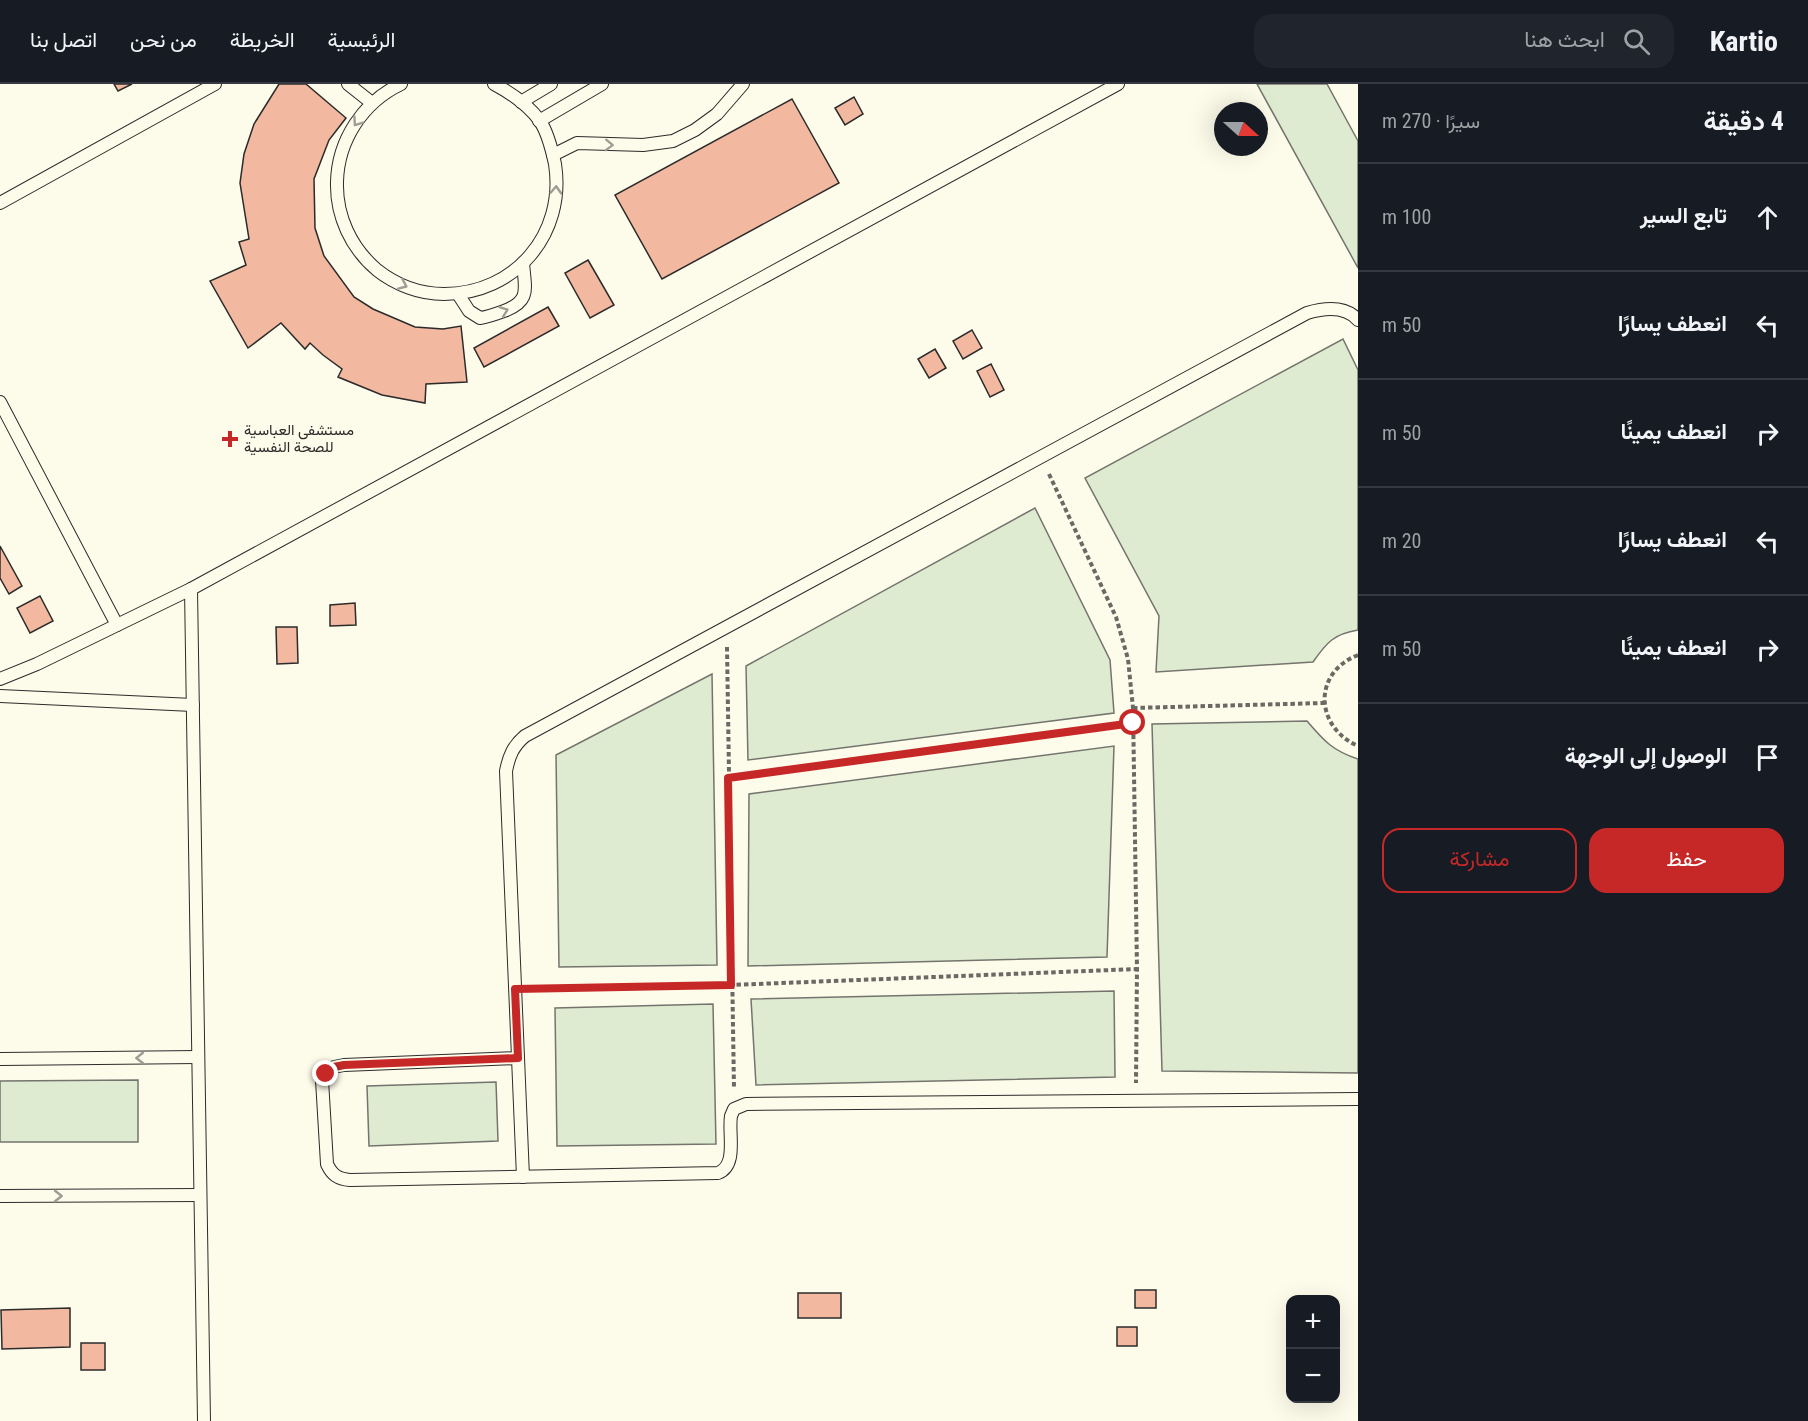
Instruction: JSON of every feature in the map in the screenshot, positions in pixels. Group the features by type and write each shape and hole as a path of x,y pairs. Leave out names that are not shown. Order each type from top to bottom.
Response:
{"lane":[{"path":"0,203 215,84"},
{"path":"348,84 372,103"},
{"path":"400,84 372,103 355,123 344,144 337,169 337,194 342,218 349,234 367,261 386,277 433,294 476,291 509,275 524,263 538,245 549,224 556,202 557,178 553,154 539,121 521,102 494,84"},
{"path":"521,102 551,84"},
{"path":"539,121 602,84"},
{"path":"553,154 577,144 643,145 673,141 695,130 717,114 743,84"},
{"path":"0,679 37,664 191,589 1118,84"},
{"path":"458,294 469,311 480,318 516,306 522,302 525,295 524,263"},
{"path":"523,1177 506,771 509,757 516,744 525,736 1307,314 1323,308 1339,309 1358,320"},
{"path":"0,402 117,625"},
{"path":"191,589 204,1421"},
{"path":"0,696 193,705"},
{"path":"0,1059 198,1057"},
{"path":"518,1058 334,1067 322,1080 327,1164 332,1173 340,1179 718,1173 724,1171 730,1161 730,1122 734,1109 746,1104 1358,1099"},
{"path":"0,1196 200,1195"}],"path":[{"path":"1041,457 1116,616 1128,659 1133,708 1137,969 1136,1102"},
{"path":"727,628 734,1109"},
{"path":"1358,655 1349,658 1338,667 1330,678 1324,704 1335,731 1346,741 1358,746"},
{"path":"1133,708 1324,704"},
{"path":"728,778 1133,723"},
{"path":"515,989 731,985 1137,969"}],"green space":[{"path":"1257,84 1327,84 1358,141 1358,268 1268,102"},
{"path":"1343,339 1358,370 1358,630 1332,640 1313,662 1156,672 1159,616 1085,478"},
{"path":"1035,508 1110,660 1114,713 748,760 746,666"},
{"path":"712,674 717,965 559,967 556,755"},
{"path":"1307,721 1330,744 1358,759 1358,1073 1162,1071 1152,724"},
{"path":"1114,746 1107,957 748,966 749,794"},
{"path":"1114,991 1115,1077 756,1085 751,999"},
{"path":"713,1004 716,1144 557,1146 555,1008"},
{"path":"138,1080 138,1142 0,1142 0,1081"},
{"path":"496,1082 498,1141 369,1146 367,1086"}],"building":[{"path":"114,84 132,84 118,91"},
{"path":"279,84 306,84 346,118 329,140 314,179 315,228 324,256 354,297 373,309 415,327 443,329 461,326 467,382 426,384 425,403 382,395 338,377 342,369 310,343 305,349 281,323 248,348 210,281 246,265 239,242 249,239 240,183 244,154 254,124"},
{"path":"854,97 863,114 845,125 835,108"},
{"path":"792,99 839,183 662,279 615,195"},
{"path":"588,260 614,305 590,318 565,273"},
{"path":"548,307 559,326 484,367 474,348"},
{"path":"972,330 982,348 963,359 953,341"},
{"path":"935,349 946,368 929,378 918,359"},
{"path":"991,364 1004,390 990,397 977,371"},
{"path":"0,546 22,586 9,594 0,578"},
{"path":"40,596 53,621 30,633 17,608"},
{"path":"355,603 356,625 330,626 330,605"},
{"path":"276,627 297,627 298,663 277,664"},
{"path":"1135,1290 1156,1290 1156,1308 1135,1308"},
{"path":"798,1293 841,1293 841,1318 798,1318"},
{"path":"70,1308 70,1347 2,1349 1,1310"},
{"path":"1117,1327 1137,1327 1137,1346 1117,1346"},
{"path":"81,1343 105,1343 105,1370 81,1370"}],"place":[{"name":"مستشفى العباسية للصحة النفسية","path":"230,439"}],"route":[{"path":"326,1074 334,1067 344,1065 518,1058 515,989 731,985 728,778 1133,723"}]}
